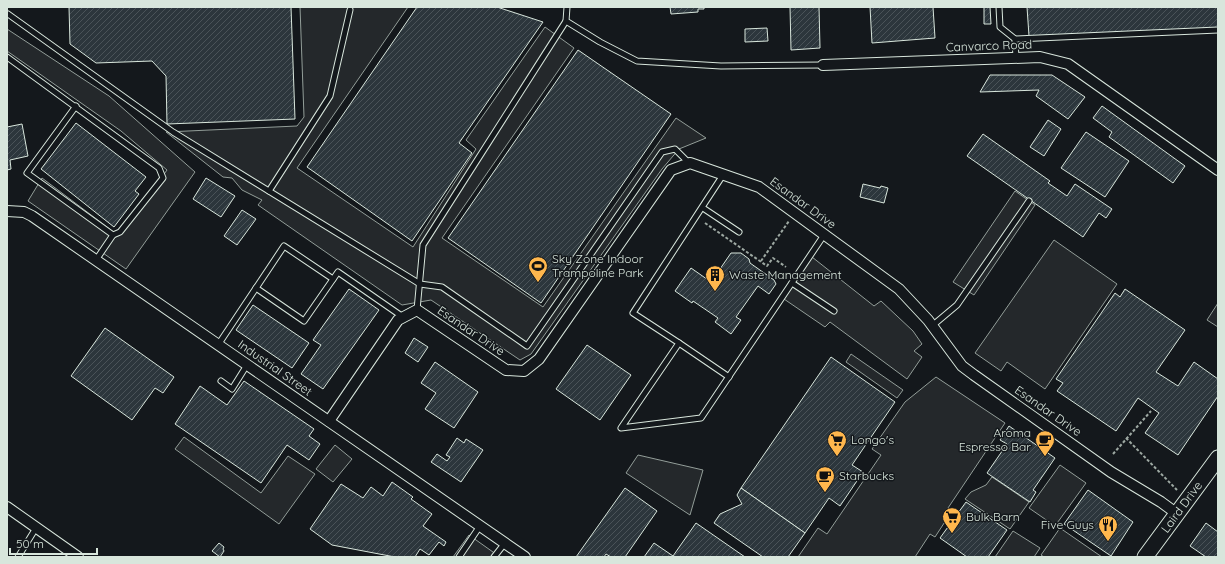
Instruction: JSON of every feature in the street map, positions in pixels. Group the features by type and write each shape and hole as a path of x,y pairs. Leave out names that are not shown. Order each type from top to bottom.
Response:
{"main road":[{"name":"Laird Drive","path":"1145,557 1218,458"}],"street":[{"name":"Canvarco Road","path":"823,65 1040,57 1068,64 1218,170"},
{"name":"Esandar Drive","path":"417,310 506,370 524,371 539,359 671,170 690,163 759,187 898,289 932,326 962,366 1111,472 1161,502 1176,514"},
{"name":"Industrial Street","path":"7,211 24,212 32,216 525,557"},
{"path":"329,421 398,320 417,310"},
{"path":"7,507 78,557"}],"lane":[{"path":"417,310 423,244 566,21 567,7"},
{"path":"999,7 1000,27 1015,39 1218,30"},
{"path":"269,191 330,96 350,10"},
{"path":"8,14 173,132 420,284 442,288 527,346 662,152 675,149 690,163"},
{"path":"566,21 600,42 637,61 721,66 823,65"},
{"path":"1015,39 1016,58"},
{"path":"7,57 159,168 163,178 120,232 113,235 96,260"},
{"path":"76,106 27,173 113,235"},
{"path":"723,175 634,313 729,376"},
{"path":"932,326 957,305 1029,201"},
{"path":"703,208 739,232"},
{"path":"679,344 621,428 702,418 824,235"},
{"path":"218,344 284,246 333,279"},
{"path":"256,288 304,322 338,272 404,317"},
{"path":"792,283 834,311"},
{"path":"221,381 232,389 248,365"},
{"path":"459,557 480,526"},
{"path":"18,557 36,528"},
{"path":"494,557 505,543"}],"path":[{"path":"760,262 794,213"},
{"path":"705,223 767,266 773,258 786,267"},
{"path":"1112,454 1151,411"},
{"path":"1126,438 1177,490"}],"shaded area":[{"path":"300,7 408,7 297,168 413,247 476,149 466,140 545,27 574,48 442,238 543,307 676,118 706,138 679,149 662,169 531,354 520,360 431,300 402,305 258,205 262,200 242,190 232,178 223,177 166,132 297,126 304,117"},
{"path":"7,29 109,96 195,172 126,269 28,201 42,178 119,236 167,170 121,131 7,51"},
{"path":"1015,191 1035,205 974,295 953,282"},
{"path":"1054,240 1117,284 1045,389 1007,362 1001,371 975,353"},
{"path":"812,257 874,306 881,301 913,331 922,344 914,351 922,357 907,379 830,322 825,327 784,299"},
{"path":"1218,303 1218,327 1207,320"},
{"path":"851,354 903,390 897,398 846,362"},
{"path":"936,377 1005,423 948,508 952,511 935,537 930,534 915,557 798,557 818,528 827,534 881,455 872,449 905,402"},
{"path":"184,437 261,493 288,456 315,474 279,524 175,449"},
{"path":"335,445 352,459 333,482 316,469"},
{"path":"638,455 703,470 690,515 626,473"},
{"path":"1060,465 1086,483 1055,526 1029,508"},
{"path":"992,477 1029,502 1010,529 965,499 971,492 986,485"},
{"path":"1060,528 1102,557 1044,557 1041,555"},
{"path":"1013,531 1040,548 1034,557 995,557"},
{"path":"469,535 500,557 453,557"}],"building":[{"path":"69,7 291,7 295,119 167,124 166,76 152,61 96,63 70,44"},
{"path":"417,7 497,7 543,22 459,143 472,153 412,241 307,167"},
{"path":"670,7 704,7 704,9 698,9 698,12 671,14"},
{"path":"790,7 819,7 820,48 791,50"},
{"path":"870,7 933,7 935,38 872,43"},
{"path":"984,7 990,7 991,24 984,24"},
{"path":"1027,7 1218,7 1218,28 1029,36"},
{"path":"767,28 768,41 745,42 745,29"},
{"path":"578,50 671,114 541,303 448,238"},
{"path":"990,75 1052,75 1085,97 1068,119 1036,96 1039,90 980,92"},
{"path":"1102,106 1185,166 1173,183 1109,137 1112,132 1093,118"},
{"path":"1048,120 1061,129 1044,156 1030,147"},
{"path":"76,123 146,177 135,191 139,194 114,227 41,169"},
{"path":"22,124 28,156 10,160 11,169 7,170 7,127"},
{"path":"1086,132 1129,161 1105,197 1061,168"},
{"path":"983,134 1050,181 1048,183 1067,196 1075,184 1112,209 1106,218 1099,213 1083,237 967,156"},
{"path":"206,178 235,196 221,217 193,199"},
{"path":"863,184 880,188 881,186 888,188 884,203 860,197"},
{"path":"242,210 256,219 237,245 224,236"},
{"name":"Waste Management","path":"731,253 741,253 749,259 750,263 774,280 776,284 769,294 758,286 736,317 741,320 731,334 715,322 718,318 675,291 691,268 711,282"},
{"path":"349,289 379,310 323,389 301,374 321,345 313,340"},
{"path":"1125,289 1185,330 1156,372 1178,386 1194,362 1218,379 1218,396 1178,455 1145,433 1159,413 1138,398 1116,431 1057,391 1063,383 1056,379 1115,293 1120,297"},
{"path":"253,305 309,343 292,368 236,330"},
{"path":"105,328 174,377 163,393 155,388 132,420 71,376"},
{"path":"414,338 428,347 418,362 405,353"},
{"path":"587,345 631,375 600,420 556,389"},
{"path":"831,357 895,402 852,465 863,472 840,506 829,498 805,533 741,488"},
{"path":"435,362 478,392 454,428 425,409 436,393 421,383"},
{"path":"244,381 314,429 309,436 320,444 309,460 287,445 261,483 175,424 200,386 227,405"},
{"path":"1009,426 1055,458 1033,490 1036,492 1030,502 987,473 1007,444 1000,440"},
{"path":"457,438 464,443 466,439 483,450 461,482 431,462 437,454 447,461 450,457 446,455"},
{"path":"392,482 413,497 411,499 432,514 423,526 446,542 444,546 439,542 429,555 420,549 415,557 395,557 332,545 310,529 341,484 363,498 371,487 383,496"},
{"path":"625,488 657,511 625,557 611,557 606,554 604,557 576,557"},
{"path":"741,488 805,533 788,557 763,557 714,523 720,514 742,504 737,495"},
{"path":"1088,490 1133,522 1111,556 1064,524"},
{"path":"966,502 1007,530 988,557 967,557 940,538"},
{"path":"696,523 745,557 644,557 654,543 673,556"},
{"path":"1206,523 1218,532 1218,557 1206,557 1190,546"},
{"path":"219,543 224,547 224,551 220,557 212,551"}],"place":[{"name":"Sky Zone Indoor Trampoline Park","path":"538,283"},
{"name":"Waste Management","path":"715,292"},
{"name":"Longo's","path":"837,457"},
{"name":"Aroma Espresso Bar","path":"1045,457"},
{"name":"Starbucks","path":"825,493"},
{"name":"Bulk Barn","path":"952,534"},
{"name":"Five Guys","path":"1108,542"}]}
